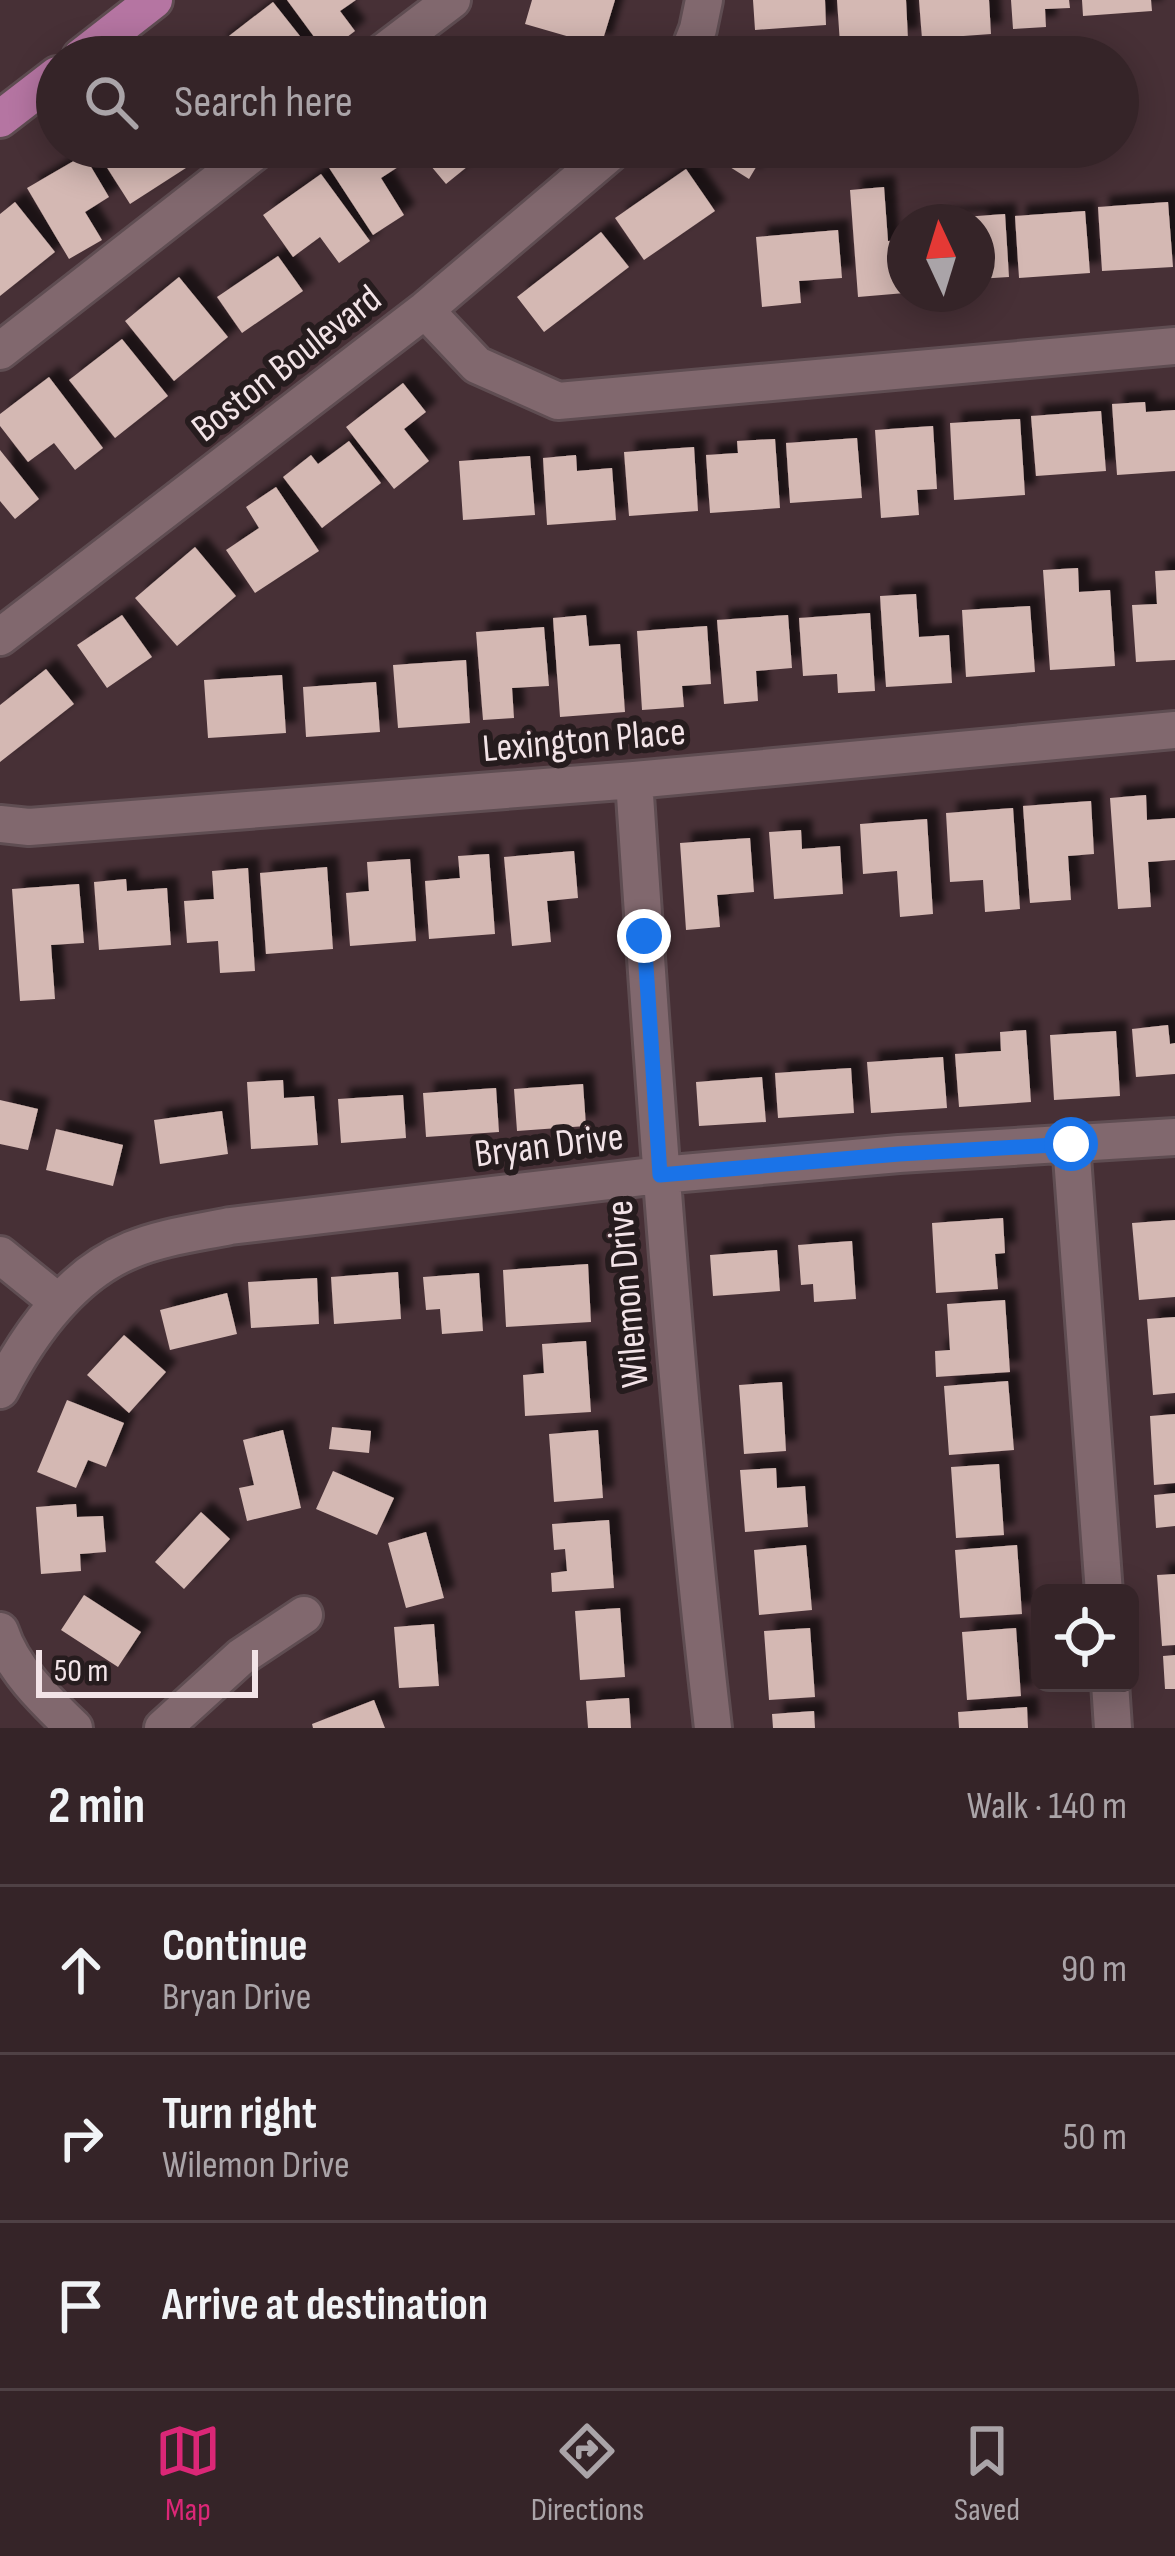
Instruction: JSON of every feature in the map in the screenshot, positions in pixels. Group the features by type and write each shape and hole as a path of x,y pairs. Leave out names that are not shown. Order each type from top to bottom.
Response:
{"main road":[{"path":"108,36 154,0"},
{"path":"0,119 36,91"}],"street":[{"path":"405,36 452,0"},
{"path":"693,36 704,0"},
{"path":"0,351 234,168"},
{"name":"Boston Boulevard","path":"0,637 425,310 592,168"},
{"path":"425,310 477,365 558,401 1175,346"},
{"name":"Lexington Place","path":"0,824 29,827 634,780 1175,730"},
{"name":"Wilemon Drive","path":"634,780 660,1175 692,1550 713,1728"},
{"name":"Bryan Drive","path":"0,1390 17,1357 58,1302 94,1272 160,1240 230,1226 660,1175 1175,1137"},
{"path":"1071,1144 1103,1584"},
{"path":"0,1255 58,1302"},
{"path":"163,1728 241,1657 304,1615"},
{"path":"5,1653 74,1728"},
{"path":"1111,1692 1113,1728"}],"building":[{"path":"287,0 356,0 340,11 355,31 348,36 313,36"},
{"path":"532,0 615,0 604,36 566,36 525,24"},
{"path":"753,0 825,0 826,25 755,30"},
{"path":"837,0 906,0 908,36 839,36"},
{"path":"919,0 989,0 991,34 922,36"},
{"path":"1011,0 1069,0 1070,8 1045,9 1046,27 1013,29"},
{"path":"1082,0 1151,0 1152,11 1083,16"},
{"path":"273,2 300,36 229,36"},
{"path":"62,168 92,168 109,197 85,212 102,240 69,259 27,188"},
{"path":"107,168 186,168 130,204"},
{"path":"329,168 397,168 381,178 404,215 373,235"},
{"path":"433,168 466,168 446,184"},
{"path":"731,168 756,168 749,179"},
{"path":"686,169 715,211 644,260 615,218"},
{"path":"321,174 370,241 339,263 320,237 293,257 263,215"},
{"path":"884,187 887,295 858,297 850,190"},
{"path":"15,202 55,252 0,296 0,214"},
{"path":"1168,202 1173,267 1102,271 1098,207"},
{"path":"1085,211 1090,273 1019,278 1015,216"},
{"path":"1005,214 1009,277 995,278 995,215"},
{"path":"838,230 842,278 799,281 801,303 762,307 756,237"},
{"path":"601,232 629,267 544,332 517,297"},
{"path":"278,256 303,291 242,333 217,297"},
{"path":"179,277 228,337 174,381 125,321"},
{"path":"122,339 168,396 115,438 69,380"},
{"path":"49,377 103,448 75,470 54,443 28,462 0,426 0,414"},
{"path":"403,383 426,412 404,429 429,461 394,489 346,427"},
{"path":"1145,402 1146,412 1175,410 1175,471 1117,475 1112,404"},
{"path":"1101,411 1106,471 1036,476 1031,416"},
{"path":"1020,419 1025,495 954,500 950,423"},
{"path":"933,426 937,489 917,490 919,515 881,518 875,430"},
{"path":"857,438 862,498 790,503 786,443"},
{"path":"775,439 780,508 710,513 706,455 738,453 737,441"},
{"path":"349,441 381,483 322,528 283,477 311,455 318,464"},
{"path":"694,447 698,511 629,516 624,452"},
{"path":"0,450 39,499 15,519 0,501"},
{"path":"576,455 577,471 612,468 616,520 547,525 543,458"},
{"path":"530,456 535,515 463,520 459,461"},
{"path":"276,487 319,551 255,593 226,550 259,528 246,507"},
{"path":"195,547 236,596 177,646 135,598"},
{"path":"1078,568 1079,592 1110,590 1115,666 1050,670 1043,570"},
{"path":"1175,570 1175,660 1136,662 1132,605 1157,604 1155,571"},
{"path":"916,594 919,637 949,635 952,683 886,687 880,596"},
{"path":"1030,606 1035,672 966,677 962,610"},
{"path":"870,613 875,691 838,693 837,674 803,676 799,618"},
{"path":"122,615 152,657 107,688 77,645"},
{"path":"586,615 589,646 620,644 625,712 560,717 553,618"},
{"path":"788,615 792,668 756,671 758,701 724,704 717,620"},
{"path":"707,626 711,684 682,686 684,707 642,710 637,631"},
{"path":"544,627 549,686 512,688 514,718 483,720 476,632"},
{"path":"466,660 470,723 398,728 393,665"},
{"path":"46,669 74,704 0,762 0,705"},
{"path":"282,675 286,733 208,738 204,680"},
{"path":"376,682 380,732 306,737 303,687"},
{"path":"1146,795 1147,820 1175,818 1175,860 1148,862 1151,907 1118,909 1110,798"},
{"path":"1091,801 1094,854 1068,856 1071,900 1030,903 1023,806"},
{"path":"1013,808 1020,909 985,912 983,880 950,882 946,813"},
{"path":"927,819 933,914 900,917 897,871 863,874 860,824"},
{"path":"801,830 802,849 840,846 843,894 774,899 769,832"},
{"path":"750,838 754,892 717,895 720,927 686,930 680,843"},
{"path":"574,851 578,898 547,901 551,942 512,946 504,857"},
{"path":"489,854 495,934 429,939 425,881 460,878 458,856"},
{"path":"410,859 416,941 350,946 346,893 369,891 367,862"},
{"path":"327,867 333,949 266,954 260,873"},
{"path":"248,868 255,971 220,973 218,941 187,943 184,901 214,899 212,871"},
{"path":"126,879 127,891 167,888 171,945 99,950 94,882"},
{"path":"79,884 84,943 51,945 55,999 20,1001 12,889"},
{"path":"1168,1025 1170,1044 1175,1043 1175,1074 1136,1077 1132,1029"},
{"path":"1026,1030 1031,1102 959,1107 955,1054 1001,1051 1000,1032"},
{"path":"1116,1031 1120,1096 1054,1100 1050,1035"},
{"path":"943,1057 947,1108 871,1113 867,1062"},
{"path":"851,1068 854,1113 778,1118 775,1073"},
{"path":"762,1077 766,1122 699,1126 696,1082"},
{"path":"283,1080 284,1098 314,1096 318,1145 251,1149 247,1082"},
{"path":"583,1084 586,1126 517,1131 514,1089"},
{"path":"496,1088 499,1132 426,1137 423,1093"},
{"path":"403,1095 406,1138 341,1143 338,1099"},
{"path":"0,1100 38,1109 28,1150 0,1144"},
{"path":"222,1111 228,1154 160,1164 154,1120"},
{"path":"56,1129 123,1145 113,1186 46,1170"},
{"path":"1003,1218 1005,1253 995,1254 998,1289 936,1293 932,1223"},
{"path":"1175,1220 1175,1297 1139,1300 1132,1223"},
{"path":"852,1241 856,1299 814,1302 813,1284 801,1285 798,1245"},
{"path":"777,1250 780,1291 713,1296 710,1255"},
{"path":"588,1264 591,1322 506,1327 503,1270"},
{"path":"398,1272 401,1319 334,1324 331,1277"},
{"path":"479,1273 483,1331 442,1334 440,1309 426,1310 423,1277"},
{"path":"317,1278 319,1324 251,1328 248,1282"},
{"path":"227,1293 237,1334 170,1350 160,1310"},
{"path":"1005,1300 1010,1372 936,1377 935,1351 950,1350 947,1304"},
{"path":"1175,1317 1175,1393 1153,1395 1147,1319"},
{"path":"124,1335 166,1372 129,1413 87,1375"},
{"path":"586,1341 591,1412 525,1416 523,1375 544,1373 542,1344"},
{"path":"1008,1381 1014,1450 949,1455 944,1386"},
{"path":"782,1382 786,1451 744,1454 739,1385"},
{"path":"67,1400 124,1423 106,1467 88,1460 76,1488 37,1472"},
{"path":"1175,1414 1175,1483 1154,1485 1150,1416"},
{"path":"332,1427 371,1431 369,1453 329,1449"},
{"path":"283,1430 301,1508 247,1521 239,1488 254,1485 243,1440"},
{"path":"598,1430 603,1498 554,1502 549,1434"},
{"path":"999,1464 1004,1535 956,1538 951,1467"},
{"path":"776,1468 777,1488 805,1486 808,1527 745,1532 740,1470"},
{"path":"333,1471 394,1498 377,1535 316,1509"},
{"path":"1175,1493 1175,1526 1156,1528 1154,1495"},
{"path":"76,1504 77,1517 103,1516 106,1552 80,1554 81,1571 41,1574 36,1507"},
{"path":"201,1512 230,1539 184,1589 155,1562"},
{"path":"609,1520 614,1588 552,1592 551,1573 567,1571 565,1549 554,1550 552,1524"},
{"path":"426,1532 444,1598 406,1608 388,1543"},
{"path":"806,1545 812,1610 759,1615 754,1550"},
{"path":"1017,1545 1022,1614 960,1618 955,1550"},
{"path":"1175,1574 1175,1645 1162,1646 1157,1575"},
{"path":"84,1595 141,1632 118,1667 61,1630"},
{"path":"620,1608 625,1677 580,1680 575,1611"},
{"path":"434,1624 439,1686 399,1688 394,1627"},
{"path":"810,1628 815,1697 769,1700 764,1631"},
{"path":"1016,1628 1021,1696 967,1700 962,1632"},
{"path":"1175,1655 1175,1689 1165,1689 1163,1656"},
{"path":"629,1698 631,1728 588,1728 586,1701"},
{"path":"374,1700 385,1728 313,1728 312,1724"},
{"path":"1027,1707 1028,1728 959,1728 958,1712"},
{"path":"814,1711 815,1728 773,1728 772,1714"}],"route":[{"path":"644,936 660,1175 1071,1144"}]}
